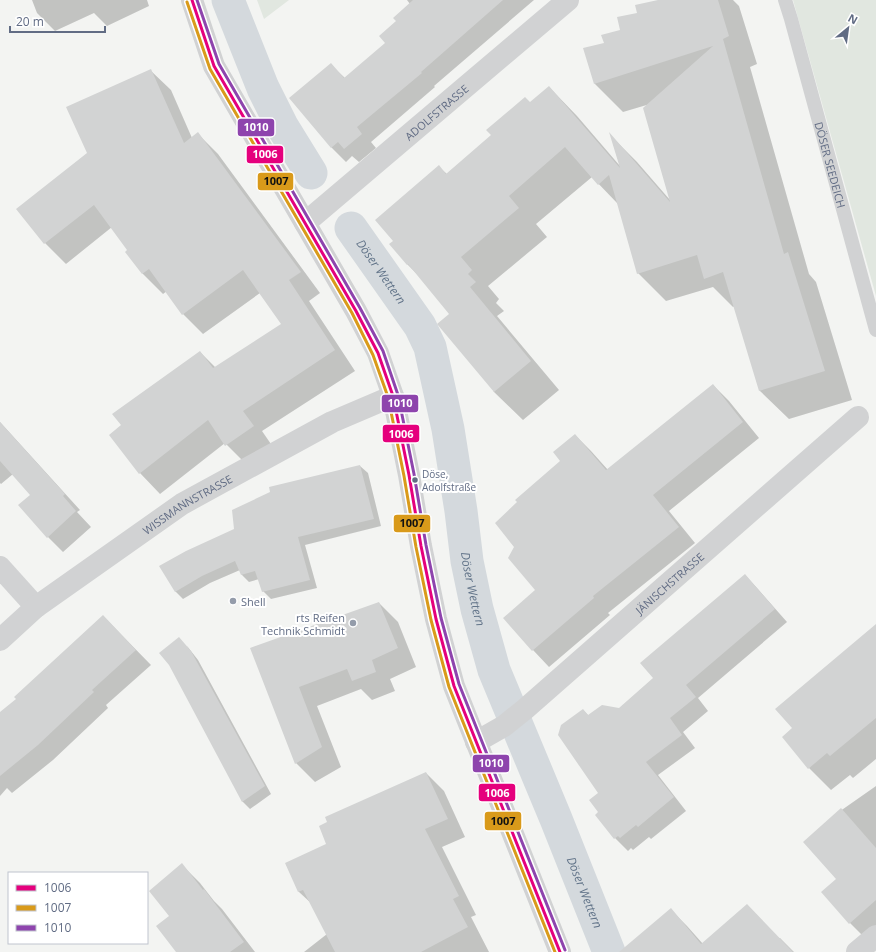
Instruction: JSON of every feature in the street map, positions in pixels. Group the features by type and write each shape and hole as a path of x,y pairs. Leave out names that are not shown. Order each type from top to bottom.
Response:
{"street":[{"path":"192,0 214,66 376,348 393,396 436,619 454,686 560,952"},
{"name":"ADOLFSTRASSE","path":"305,223 568,0"},
{"name":"WISSMANNSTRASSE","path":"0,640 36,607 182,504 332,422 393,396"},
{"name":"JÄNISCHSTRASSE","path":"476,742 504,726 524,710 858,417"},
{"path":"0,567 36,607"},
{"path":"857,952 876,936"}],"lane":[{"name":"DÖSER SEEDEICH","path":"785,0 876,330"}],"shaded area":[{"path":"257,0 289,0 264,19"},
{"path":"793,0 876,0 876,296"}],"building":[{"path":"413,0 503,0 421,72 422,73 357,127 362,134 344,149 338,142 331,148 289,98 331,63 344,78 385,43 379,36 396,21 393,18"},
{"path":"658,0 718,0 729,36 723,39 784,254 788,252 825,371 759,391 723,272 704,279 697,255 637,274 609,175 598,185 565,147 509,196 519,208 461,257 472,270 468,274 476,282 470,287 531,361 494,392 437,324 449,314 408,264 407,265 389,244 393,241 375,220 439,165 446,174 491,135 486,130 525,97 530,102 549,86 620,168 609,132 670,202 643,108 713,46 594,84 583,48 604,43 601,35 620,30 617,17 637,13 635,5"},
{"path":"151,69 184,143 198,132 301,272 289,280 335,350 243,411 254,426 225,446 208,420 139,474 109,435 121,425 112,414 200,351 213,368 281,324 243,270 182,315 149,269 142,274 125,252 127,250 94,205 44,244 16,209 87,153 66,107"},
{"path":"713,384 743,422 653,495 679,527 593,596 594,598 532,651 503,618 535,590 508,558 514,547 495,523 517,502 515,500 560,461 553,452 575,434 606,470"},
{"path":"0,422 65,494 63,496 76,511 47,538 18,505 30,495 0,461"},
{"path":"360,465 374,519 298,537 310,580 262,592 255,571 241,575 235,561 202,576 175,592 159,566 186,551 234,529 232,510 270,492 269,487"},
{"path":"745,574 775,609 686,685 696,697 670,718 682,735 646,762 674,797 638,827 636,825 620,838 618,836 614,839 595,815 598,812 589,800 598,793 558,735 561,725 583,709 588,715 602,705 619,708 653,678 640,663"},
{"path":"379,602 398,648 372,660 376,672 352,681 347,669 299,687 322,747 295,764 250,648"},
{"path":"103,615 136,650 92,690 94,692 38,745 0,776 0,712 16,699 14,697"},
{"path":"876,624 876,718 830,756 827,753 808,769 782,737 792,728 775,709"},
{"path":"179,637 191,651 265,786 242,802 169,665 159,653"},
{"path":"426,772 448,819 425,829 459,896 453,899 468,927 421,952 335,952 303,890 298,892 285,863 326,844 319,826 327,822 325,817"},
{"path":"841,808 876,848 876,900 849,924 821,892 836,879 803,842"},
{"path":"182,863 203,890 204,889 244,942 230,952 176,952 156,926 169,916 149,891"},
{"path":"747,904 793,952 619,952 671,908 701,944"}],"waterway":[{"name":"Döser Wettern","path":"228,0 263,88 282,126 311,173"},
{"name":"Döser Wettern","path":"351,228 420,326 430,347 448,429 467,561 477,609 494,670 609,952"}],"transit line":[{"name":"1006","path":"192,0 214,66 356,311 378,353 393,396 436,619 454,686 560,952"},
{"name":"1010","path":"197,0 219,64 360,308 383,351 398,395 441,618 459,684 565,950"},
{"name":"1007","path":"187,2 210,69 352,313 373,355 388,397 431,620 449,687 555,952"}],"place":[{"name":"Döse, Adolfstraße","path":"415,480"},
{"name":"Shell","path":"233,601"},
{"name":"rts Reifen Technik Schmidt","path":"353,623"}]}
